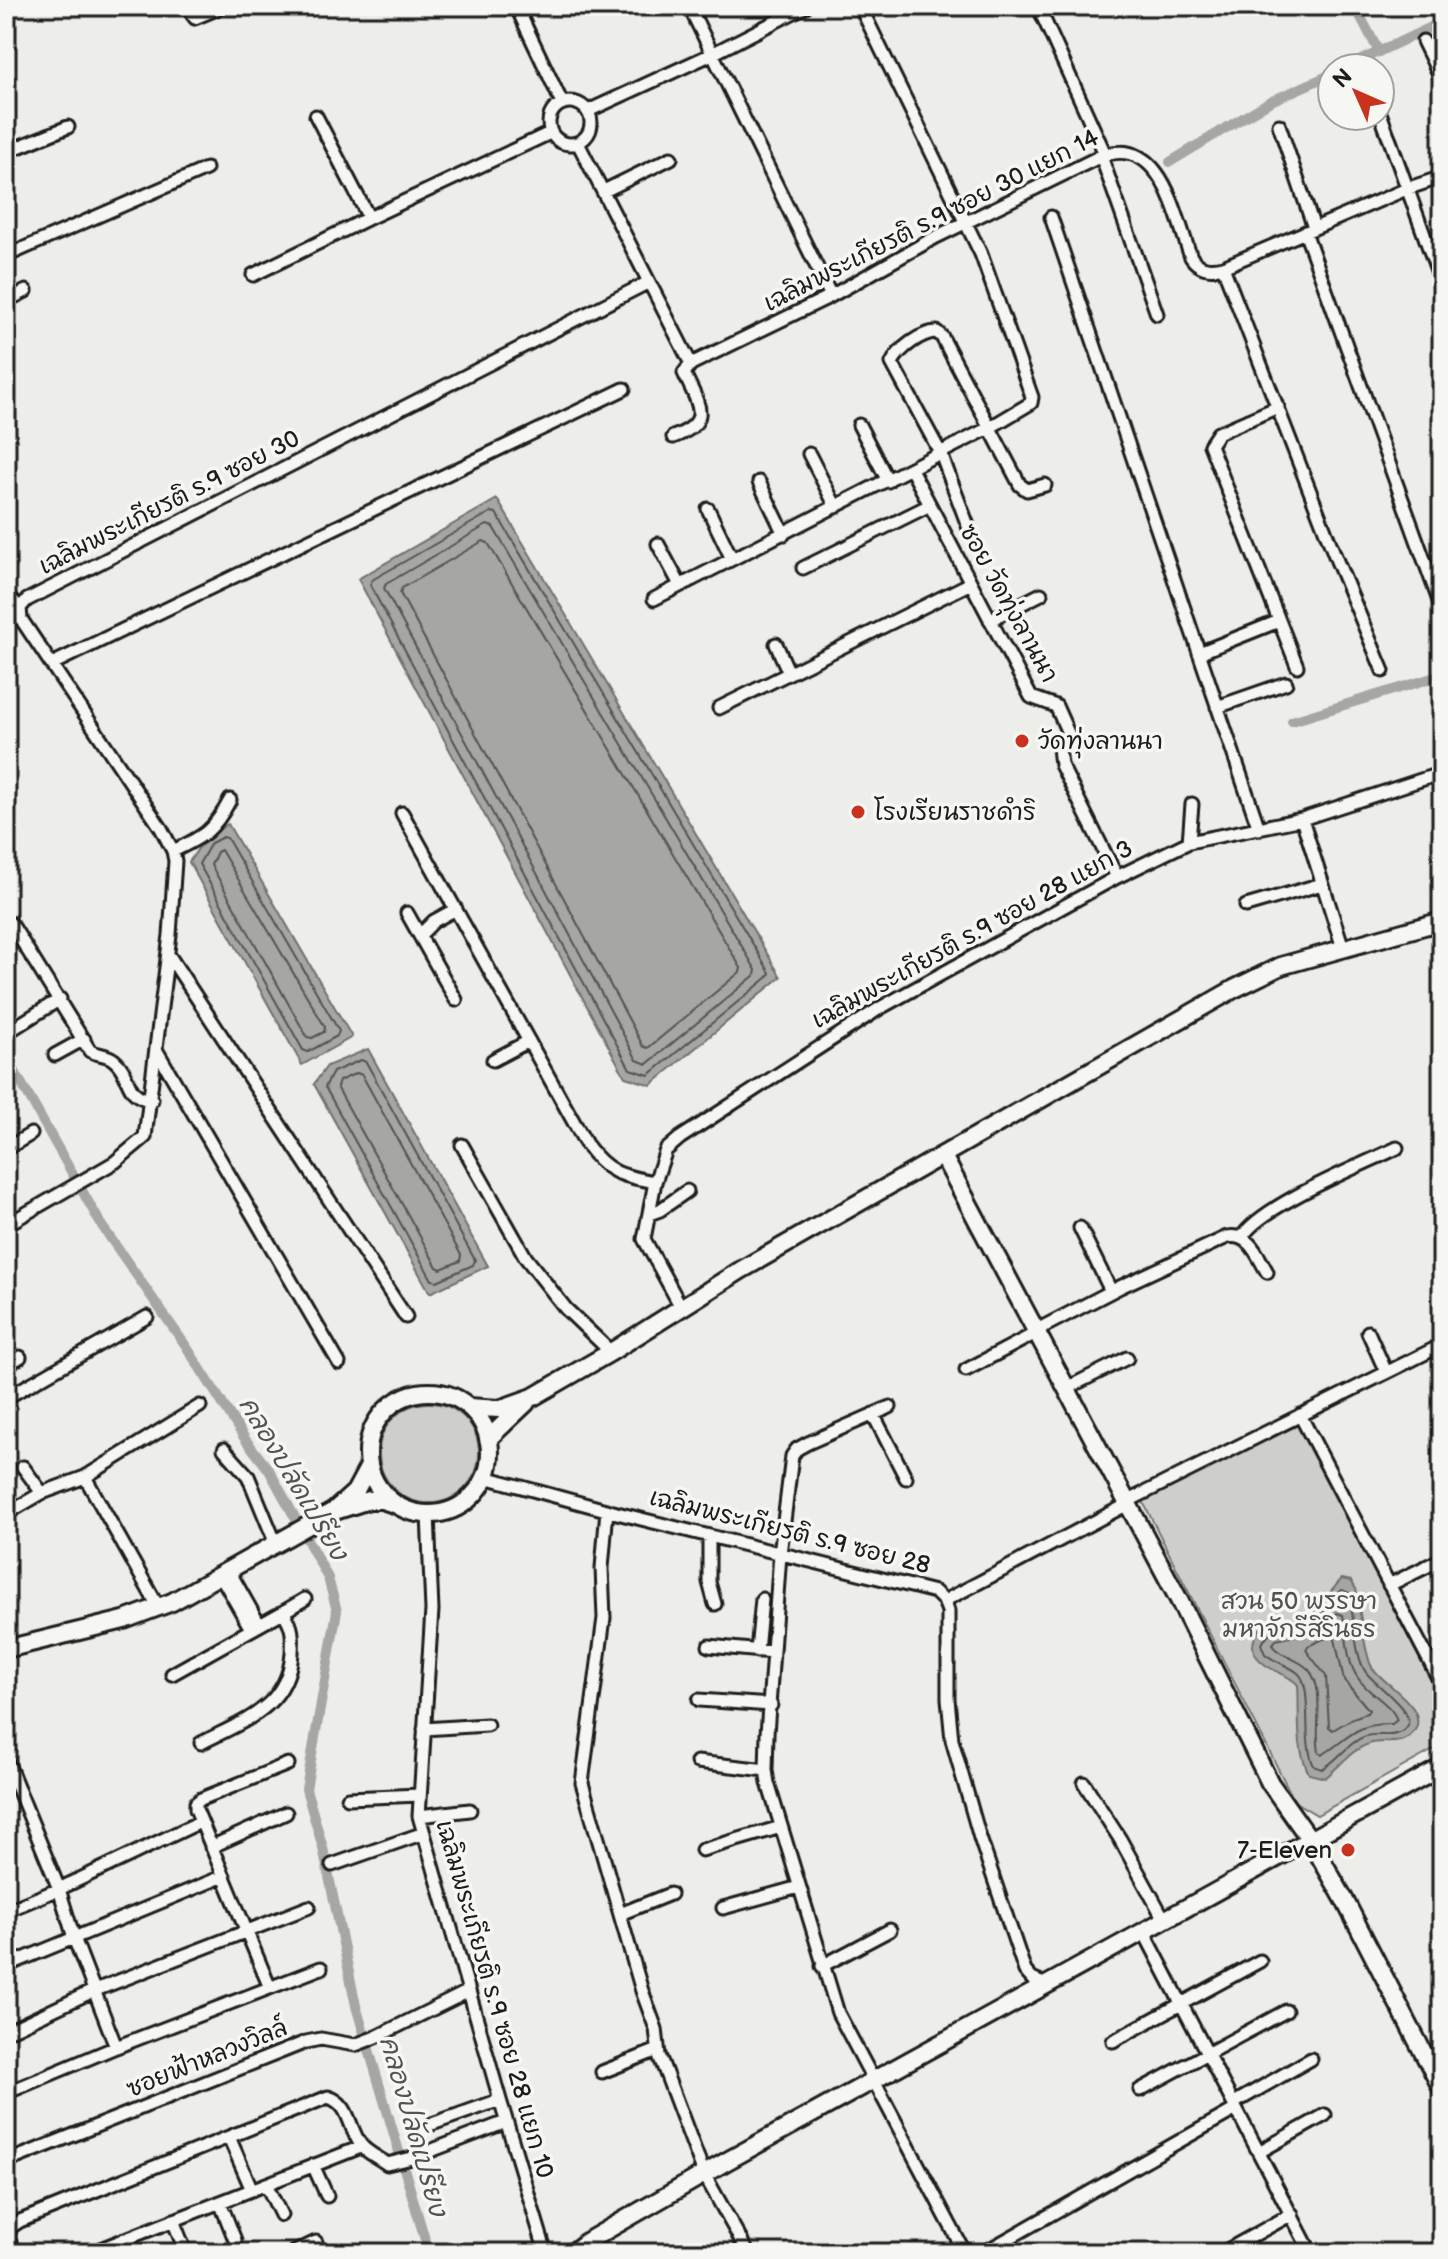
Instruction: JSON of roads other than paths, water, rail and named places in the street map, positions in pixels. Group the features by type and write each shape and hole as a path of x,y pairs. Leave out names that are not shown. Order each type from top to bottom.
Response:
{"main road":[{"path":"469,1407 499,1409 533,1397 681,1307 1234,989 1281,966 1442,921"},
{"path":"943,1156 1178,1598 1270,1783 1311,1841 1442,2089"},
{"path":"332,1512 369,1500 382,1500 397,1505 428,1514 440,1513 462,1504 479,1487 490,1458 488,1439 481,1421 469,1407 448,1395 424,1392 400,1399 375,1425 368,1449 369,1466 381,1491 397,1505"},
{"path":"488,1439 533,1397"},
{"path":"6,1649 124,1620 159,1608 332,1512 355,1492 369,1466"},
{"path":"572,2253 704,2174 1442,1767"}],"street":[{"path":"186,6 195,18 224,6"},
{"path":"516,6 562,103"},
{"path":"689,6 831,296"},
{"path":"588,111 712,54 806,6"},
{"path":"654,599 941,454 1029,406 1032,397 991,279 860,6"},
{"path":"1038,6 1103,155 1157,314"},
{"path":"1423,41 1442,80"},
{"path":"562,103 577,103 588,111 590,130 578,143 562,143 550,133 551,112 562,103"},
{"path":"316,116 369,218"},
{"path":"1279,125 1310,230 1442,609"},
{"path":"6,152 68,127"},
{"path":"1387,132 1442,284"},
{"path":"253,275 550,133"},
{"path":"578,143 691,364 684,373 701,413 700,420 696,426 673,437"},
{"name":"เฉลิมพระเกียรติ ร.9 ซอย 30 แยก 14","path":"691,364 831,296 964,223 1103,155 1123,151 1146,160 1155,168 1195,263 1208,269 1223,267"},
{"path":"604,191 671,158"},
{"path":"6,256 206,169"},
{"path":"1383,671 1223,267 1442,177"},
{"path":"1051,217 1259,829"},
{"name":"เฉลิมพระเกียรติ ร.9 ซอย 30","path":"20,608 27,600 649,282"},
{"path":"6,291 14,297 26,291"},
{"path":"970,531 941,454 892,363 898,353 927,333 937,332 942,337 1020,485 1027,490 1045,485"},
{"path":"52,664 624,389"},
{"path":"1278,407 1218,433 1210,445 1297,666"},
{"path":"859,425 888,481"},
{"path":"809,454 836,507"},
{"name":"ซอย วัดทุ่งลานนา","path":"911,469 1031,697 1051,703 1058,711 1068,733 1059,748 1061,765 1117,877"},
{"path":"759,482 784,534"},
{"path":"803,568 930,505"},
{"path":"708,509 732,559"},
{"path":"658,544 680,585"},
{"path":"719,708 971,583"},
{"path":"990,620 1041,594"},
{"path":"6,601 13,601 20,608 21,619 161,828 175,861 168,954 145,1137 133,1150 6,1225"},
{"path":"1199,653 1274,623"},
{"path":"776,644 789,673"},
{"path":"1217,707 1286,683"},
{"name":"เฉลิมพระเกียรติ ร.9 ซอย 28 แยก 3","path":"681,1307 644,1239 655,1182 666,1150 680,1138 880,1008 1117,877 1189,842 1302,819 1442,773"},
{"path":"173,851 218,823 230,800"},
{"path":"1189,842 1192,804"},
{"path":"402,813 597,1159 621,1176 655,1182"},
{"path":"1302,819 1343,948"},
{"path":"1246,906 1322,884"},
{"path":"420,935 434,921 456,909"},
{"path":"407,913 456,1000"},
{"path":"6,920 93,1054 108,1056 117,1062 134,1094 139,1099 152,1100"},
{"path":"168,954 406,1317"},
{"path":"6,1033 60,999"},
{"path":"55,1055 84,1039"},
{"path":"493,1060 529,1041"},
{"path":"157,1051 339,1363"},
{"path":"6,1149 31,1134"},
{"path":"462,1145 526,1258 566,1309 611,1352"},
{"path":"1242,1237 1262,1217 1297,1196 1397,1148"},
{"path":"649,1214 687,1191"},
{"path":"1080,1228 1111,1291"},
{"path":"966,1370 1111,1291 1227,1237 1242,1237 1254,1248 1267,1272"},
{"path":"6,1398 147,1317"},
{"path":"1368,1332 1386,1372"},
{"path":"944,1601 1127,1503 1442,1345"},
{"path":"6,1365 20,1357"},
{"path":"1067,1388 1127,1358"},
{"path":"6,1514 42,1493 85,1477 200,1406"},
{"path":"890,1407 808,1443 792,1456 780,1554 766,1770 838,2013 965,2253"},
{"path":"873,1414 906,1478"},
{"path":"1300,1415 1442,1685"},
{"path":"224,1449 248,1476 282,1541"},
{"path":"23,1467 42,1493"},
{"path":"85,1477 159,1608"},
{"name":"เฉลิมพระเกียรติ ร.9 ซอย 28","path":"485,1477 780,1554 926,1588 944,1601 950,1625 948,1699 952,1740 980,1838 1025,1971 1032,1979 1046,1985"},
{"path":"607,1510 602,1568 604,1618 582,1783 654,2020 658,2050 704,2174 748,2253"},
{"name":"เฉลิมพระเกียรติ ร.9 ซอย 28 แยก 10","path":"428,1514 432,1610 419,1816 546,2253"},
{"path":"709,1536 709,1582 715,1604"},
{"path":"1389,1585 1442,1559"},
{"path":"225,1574 255,1626"},
{"path":"172,1674 305,1599"},
{"path":"757,1651 762,1599"},
{"path":"201,1743 260,1712 287,1682 293,1631 283,1612"},
{"path":"709,1646 773,1652"},
{"path":"699,1700 771,1705"},
{"path":"424,1729 487,1725"},
{"path":"6,1759 59,1889 93,1991 116,2047"},
{"path":"697,1762 766,1770"},
{"path":"270,1988 200,1822 196,1803 288,1764"},
{"path":"1084,1783 1120,1839 1164,1919"},
{"path":"348,1798 420,1795"},
{"path":"419,1816 470,1810"},
{"path":"211,1847 286,1813"},
{"path":"6,1911 200,1822"},
{"path":"702,1850 781,1827"},
{"path":"332,1865 424,1833"},
{"path":"6,1966 224,1876"},
{"path":"723,1908 799,1887"},
{"path":"620,1914 670,1894"},
{"path":"6,2032 93,1991 309,1907"},
{"path":"822,1966 890,1930"},
{"path":"1144,1932 1311,2253"},
{"path":"1113,2041 1260,1961"},
{"path":"6,2093 321,1968"},
{"name":"ซอยฟ้าหลวงวิลล์","path":"6,2162 306,2042 321,2039 355,2045 469,1991"},
{"path":"1140,2090 1286,2011"},
{"path":"602,2072 658,2050"},
{"path":"983,2253 1311,2059"},
{"path":"14,2253 8,2237 11,2227 20,2221 328,2097 338,2100 344,2108 361,2147 387,2164 412,2158 506,2122"},
{"path":"432,2124 500,2100"},
{"path":"1259,2152 1325,2115"},
{"path":"229,2137 252,2190"},
{"path":"90,2253 361,2147"},
{"path":"313,2165 327,2196"},
{"path":"266,2184 281,2215"},
{"path":"220,2202 235,2240"},
{"path":"1222,2253 1292,2214"},
{"path":"173,2220 186,2253"},
{"path":"124,2239 130,2253"},
{"path":"293,2253 316,2242"}],"water":[{"path":"497,499 781,977 651,1085 625,1077 358,579"},
{"path":"228,824 352,1037 302,1065 189,862 206,837"},
{"path":"368,1049 488,1266 430,1293 314,1084 327,1066"},
{"path":"1342,1579 1351,1581 1356,1589 1370,1663 1411,1706 1417,1716 1417,1725 1411,1735 1401,1741 1363,1746 1325,1778 1309,1774 1305,1763 1300,1741 1298,1685 1261,1662 1253,1647 1258,1632 1266,1624 1308,1615"}],"waterway":[{"path":"1355,6 1379,52"},
{"path":"1378,52 1442,22"},
{"path":"1170,162 1269,102 1316,81"},
{"path":"1292,721 1442,675"},
{"name":"คลองปลัดเปรียง","path":"6,1056 102,1226 269,1470 328,1578 337,1611 306,1789 323,1848 356,2006 429,2253"}],"place":[{"name":"วัดทุ่งลานนา","path":"1022,741"},
{"name":"โรงเรียนราชดำริ","path":"858,812"},
{"name":"7-Eleven","path":"1348,1850"}],"park label":[{"name":"สวน 50 พรรษา มหาจักรีสิรินธร","path":"1299,1615"}]}
